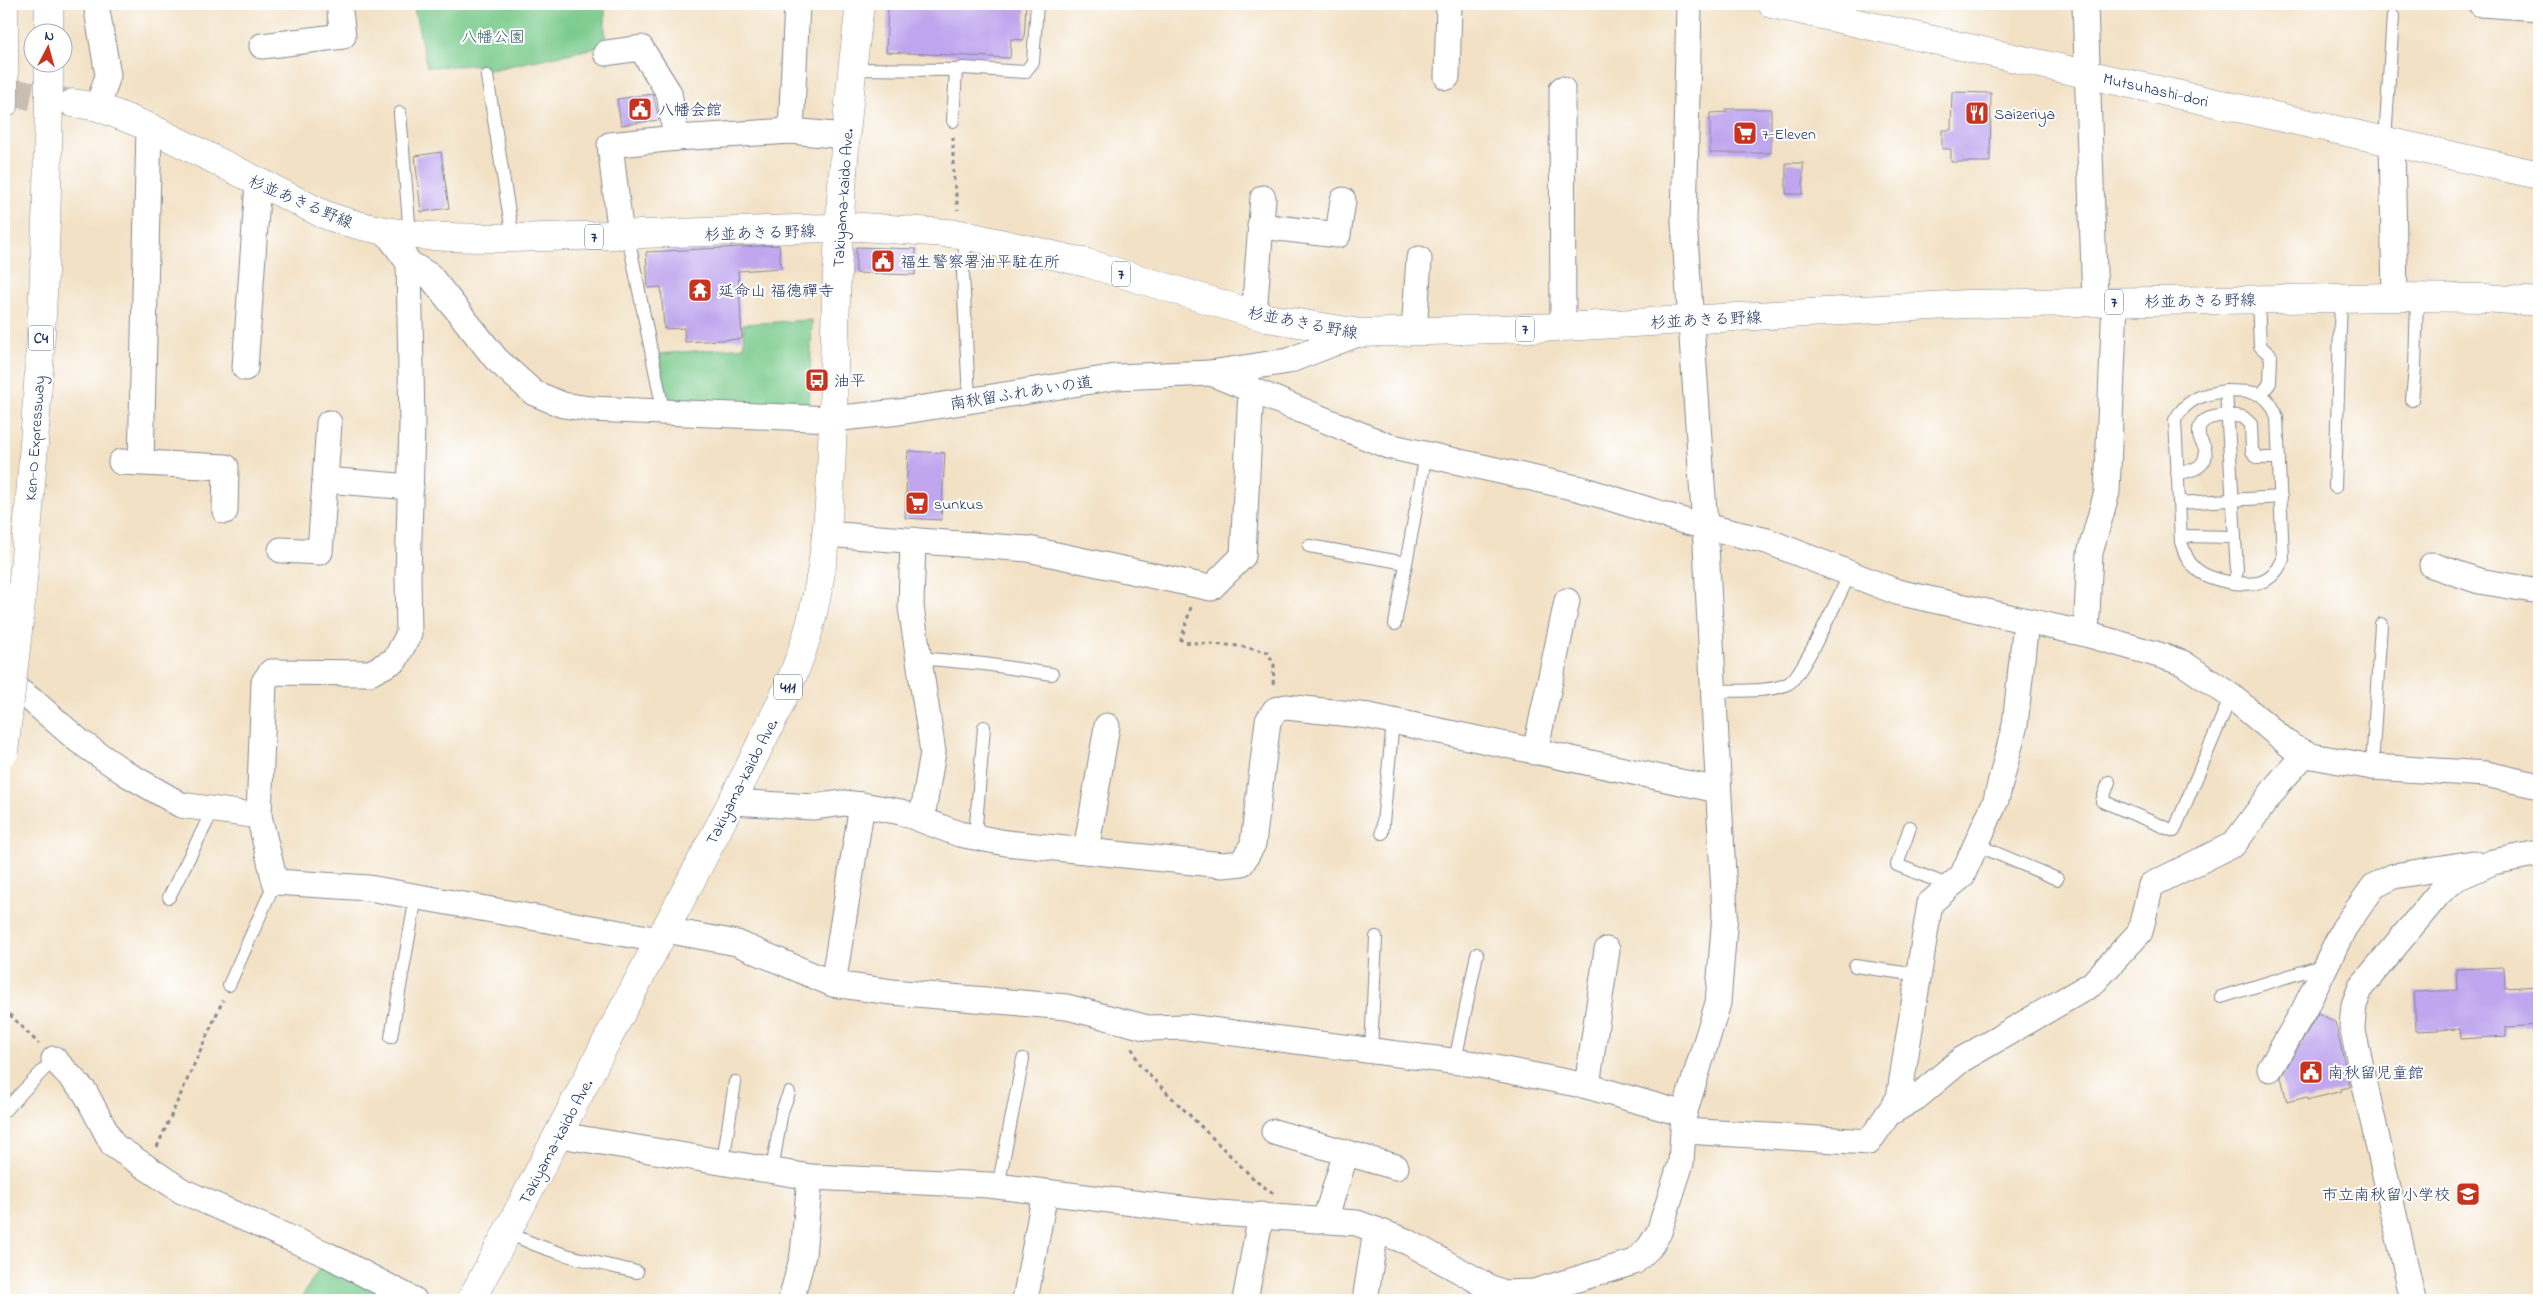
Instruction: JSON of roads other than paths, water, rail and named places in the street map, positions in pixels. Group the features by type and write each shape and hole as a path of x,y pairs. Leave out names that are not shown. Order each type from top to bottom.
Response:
{"main road":[{"path":"4,4 4,104"},
{"path":"49,4 49,22"},
{"name":"Takiyama-kaido Ave.","path":"471,1300 560,1135 732,802 797,667 810,626 822,570 825,534 832,419 838,229 851,69 860,4"},
{"name":"Mutsuhashi-dori","path":"1772,4 2539,175"},
{"name":"Ken-O Expressway","path":"4,752 20,613 42,321 49,150 49,72"},
{"name":"杉並あきる野線","path":"86,105 149,127 258,184 346,223 398,234 513,238 881,228 963,234 1087,263 1254,314 1360,334 1563,327 1967,304 2406,297 2485,298 2539,302"}],"street":[{"path":"86,105 108,75 96,4"},
{"path":"262,46 343,36 339,4"},
{"path":"791,131 797,4"},
{"path":"1447,77 1449,4"},
{"path":"560,1135 810,1176 998,1187 1206,1212 1357,1223 1408,1242 1502,1296 1534,1292 1634,1262 1650,1248 1659,1232 1681,1163 1684,1123 1718,1003 1725,914 1705,526 1684,222 1688,4"},
{"path":"2085,4 2105,302 2108,492 2090,553 2086,634"},
{"path":"2481,4 2539,8"},
{"path":"606,53 641,48 670,93 676,138"},
{"path":"1562,89 1563,327"},
{"path":"149,127 131,462 226,467 225,511"},
{"path":"625,236 610,145 676,138 791,131 845,136"},
{"path":"2388,142 2406,297"},
{"path":"246,368 258,184"},
{"path":"1254,314 1263,198"},
{"path":"1260,226 1338,235 1343,200"},
{"path":"398,234 409,263 412,424 409,634 395,660 370,673 271,672 264,682 259,816 275,882 360,888 662,935 737,943 833,984 892,992 1067,1007 1148,1028 1187,1027 1455,1062 1587,1086 1684,1123 1869,1142 1899,1098 1930,903 1962,876 1996,800 2015,725 2026,621"},
{"path":"1414,332 1419,258"},
{"name":"南秋留ふれあいの道","path":"409,263 430,276 496,359 534,393 563,405 590,409 663,410 832,419 899,412 1116,377 1210,373 1288,361 1360,334"},
{"path":"1210,373 1388,446 1581,489 1686,522 1767,540 1897,592 2119,642 2183,664 2231,696 2292,747 2306,753 2372,767 2486,774 2539,786"},
{"path":"825,534 1028,549 1211,588 1243,556 1250,388"},
{"path":"281,550 320,552 329,423"},
{"path":"325,480 411,487"},
{"path":"913,540 911,607 933,752 922,818"},
{"path":"2432,565 2479,580 2539,591"},
{"path":"1535,752 1567,601"},
{"path":"4,680 34,702 80,741 127,774 181,805 259,816"},
{"path":"732,802 813,808 843,803 862,805 922,818 959,834 975,837 1054,849 1222,865 1242,863 1253,844 1268,720 1275,710 1286,707 1369,716 1718,790"},
{"path":"1086,851 1107,726"},
{"path":"1888,1114 1917,1097 1962,1060 2092,984 2140,932 2151,885 2234,844 2280,783 2306,753"},
{"path":"833,984 862,805"},
{"path":"2270,1070 2328,964 2344,928 2374,886 2394,876 2530,854"},
{"path":"2413,1300 2352,1027 2354,1005 2361,987 2440,892 2457,878 2471,871 2493,862 2530,854"},
{"path":"1587,1086 1607,950"},
{"path":"54,1059 84,1092 113,1146 182,1191 328,1255 414,1300"},
{"path":"1274,1132 1396,1167"},
{"path":"1325,1220 1346,1153"},
{"path":"792,1300 803,1255 810,1176"},
{"path":"1025,1300 1045,1193"},
{"path":"1245,1300 1261,1216"},
{"path":"1365,1300 1376,1230"}],"lane":[{"path":"851,69 956,70 963,68 1025,72 1033,62 1037,4"},
{"path":"2388,142 2393,16"},
{"path":"953,121 956,70"},
{"path":"487,76 513,238"},
{"path":"398,234 400,113"},
{"path":"963,234 969,400"},
{"path":"625,236 663,410"},
{"path":"2406,297 2415,368 2412,400"},
{"path":"2335,487 2341,298"},
{"path":"2258,299 2260,346 2271,356 2270,383 2261,395"},
{"path":"2226,392 2237,571 2234,583"},
{"path":"2226,392 2253,392 2261,395 2268,400 2277,417 2283,559 2279,570 2260,583 2248,585 2212,578 2200,572 2184,555 2174,431 2175,420 2180,410 2199,396 2226,392"},
{"path":"2177,473 2190,472 2200,466 2204,459 2205,450 2198,434 2200,426 2208,419 2227,415 2243,416 2250,424 2252,451 2258,458 2279,458"},
{"path":"1395,624 1426,454"},
{"path":"2179,503 2280,497"},
{"path":"2181,536 2235,537"},
{"path":"1309,546 1406,563"},
{"path":"1713,691 1776,688 1790,683 1810,652 1850,574"},
{"path":"2372,767 2381,624"},
{"path":"919,658 984,664 1052,674"},
{"path":"2109,782 2102,801 2174,831 2231,696"},
{"path":"1382,833 1393,722"},
{"path":"975,837 984,727"},
{"path":"169,897 213,810"},
{"path":"1910,827 1897,865 1950,886"},
{"path":"1976,845 2058,879"},
{"path":"229,985 275,882"},
{"path":"391,1037 416,897"},
{"path":"1370,1051 1376,937"},
{"path":"1455,1062 1477,954"},
{"path":"2221,996 2328,964"},
{"path":"1855,966 1918,975"},
{"path":"4,1111 54,1059"},
{"path":"998,1187 1023,1059"},
{"path":"722,1162 735,1082"},
{"path":"772,1170 782,1111 789,1093"},
{"path":"508,1232 521,1239 582,1259 637,1272"}],"tunnel":[{"path":"4,91 71,103"}],"place":[{"name":"八幡会館","path":"640,109"},
{"name":"Saizeriya","path":"1977,113"},
{"name":"7-Eleven","path":"1745,133"},
{"name":"福生警察署油平駐在所","path":"883,261"},
{"name":"延命山 福德禪寺","path":"700,290"},
{"name":"油平","path":"817,380"},
{"name":"sunkus","path":"917,503"},
{"name":"南秋留児童館","path":"2311,1072"},
{"name":"市立南秋留小学校","path":"2468,1194"}],"park label":[{"name":"八幡公園","path":"493,36"}]}
